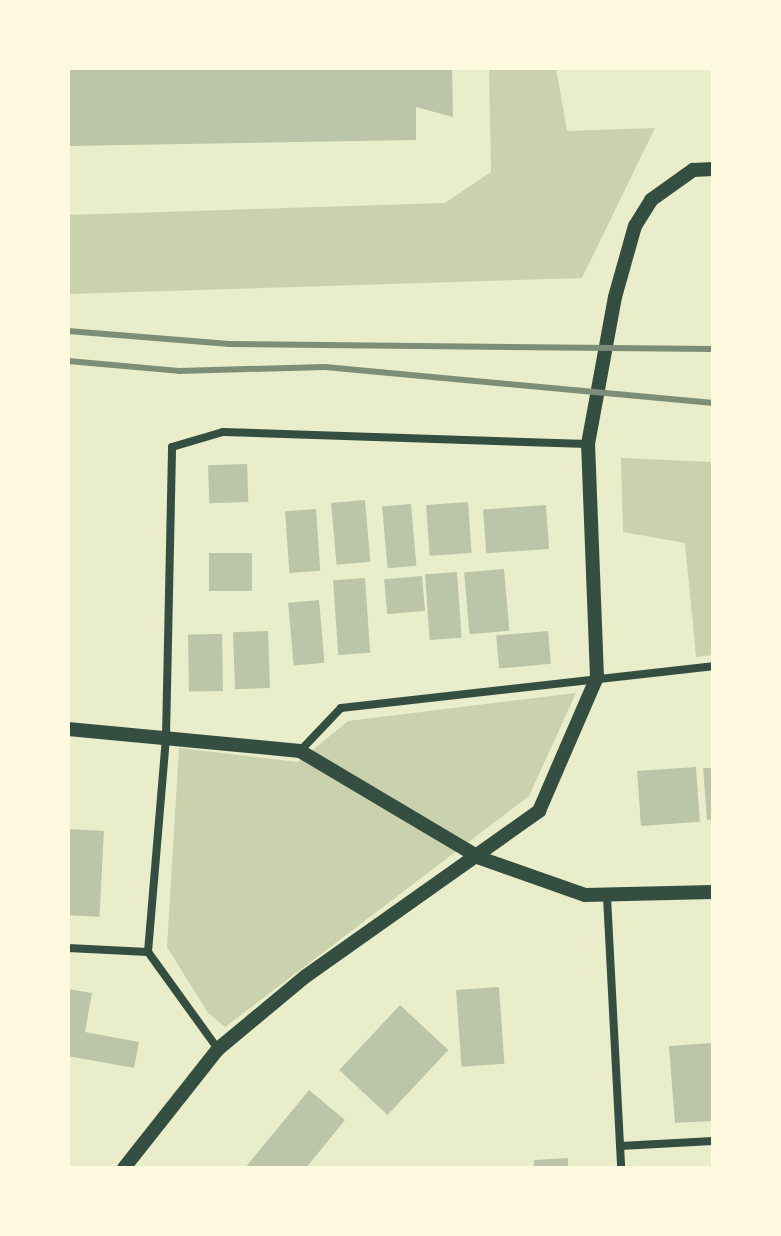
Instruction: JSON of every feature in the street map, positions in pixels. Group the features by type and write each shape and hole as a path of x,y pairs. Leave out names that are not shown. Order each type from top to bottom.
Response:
{"street":[{"path":"124,1168 218,1049 306,976 480,858 539,811 597,677 588,444 635,226 671,183 713,169"},
{"path":"218,1049 148,952 166,737 172,447 223,432 588,444"},
{"path":"300,751 341,708 713,666"},
{"path":"68,729 300,751 480,858 607,897 713,892"},
{"path":"607,897 621,1168"},
{"path":"68,948 148,952"},
{"path":"620,1146 713,1141"}],"green space":[{"path":"489,68 556,68 567,131 655,128 582,278 68,294 68,215 445,203 491,172"},
{"path":"621,458 713,462 713,655 696,657 685,543 623,532"},
{"path":"576,693 529,796 225,1027 208,1013 167,947 179,748 298,762 348,721"}],"building":[{"path":"68,68 452,68 453,117 416,107 416,140 68,146"},
{"path":"247,464 248,502 209,503 208,465"},
{"path":"365,500 370,562 337,565 331,503"},
{"path":"468,502 472,553 430,556 426,505"},
{"path":"411,504 416,566 388,568 382,507"},
{"path":"546,505 549,549 486,553 483,509"},
{"path":"316,509 320,571 289,573 285,511"},
{"path":"209,553 252,553 252,591 209,591"},
{"path":"504,569 509,631 470,634 464,572"},
{"path":"457,572 462,638 430,640 425,574"},
{"path":"422,576 425,611 387,614 384,579"},
{"path":"365,578 370,653 338,655 333,580"},
{"path":"319,600 324,663 294,665 288,603"},
{"path":"268,631 270,688 235,689 233,632"},
{"path":"548,631 551,664 499,668 496,636"},
{"path":"222,634 223,691 189,692 188,635"},
{"path":"696,767 700,822 641,826 637,771"},
{"path":"703,768 713,768 713,819 707,820"},
{"path":"68,829 104,831 99,917 68,915"},
{"path":"499,987 504,1064 461,1067 456,990"},
{"path":"68,989 92,993 85,1032 139,1042 134,1068 68,1056"},
{"path":"400,1005 448,1050 388,1115 339,1070"},
{"path":"713,1043 713,1121 675,1123 669,1046"},
{"path":"309,1090 345,1120 306,1168 245,1168"},
{"path":"568,1158 568,1168 534,1168 534,1160"}],"railway":[{"path":"68,331 229,344 713,349"},
{"path":"68,361 179,371 325,367 713,403"}]}
